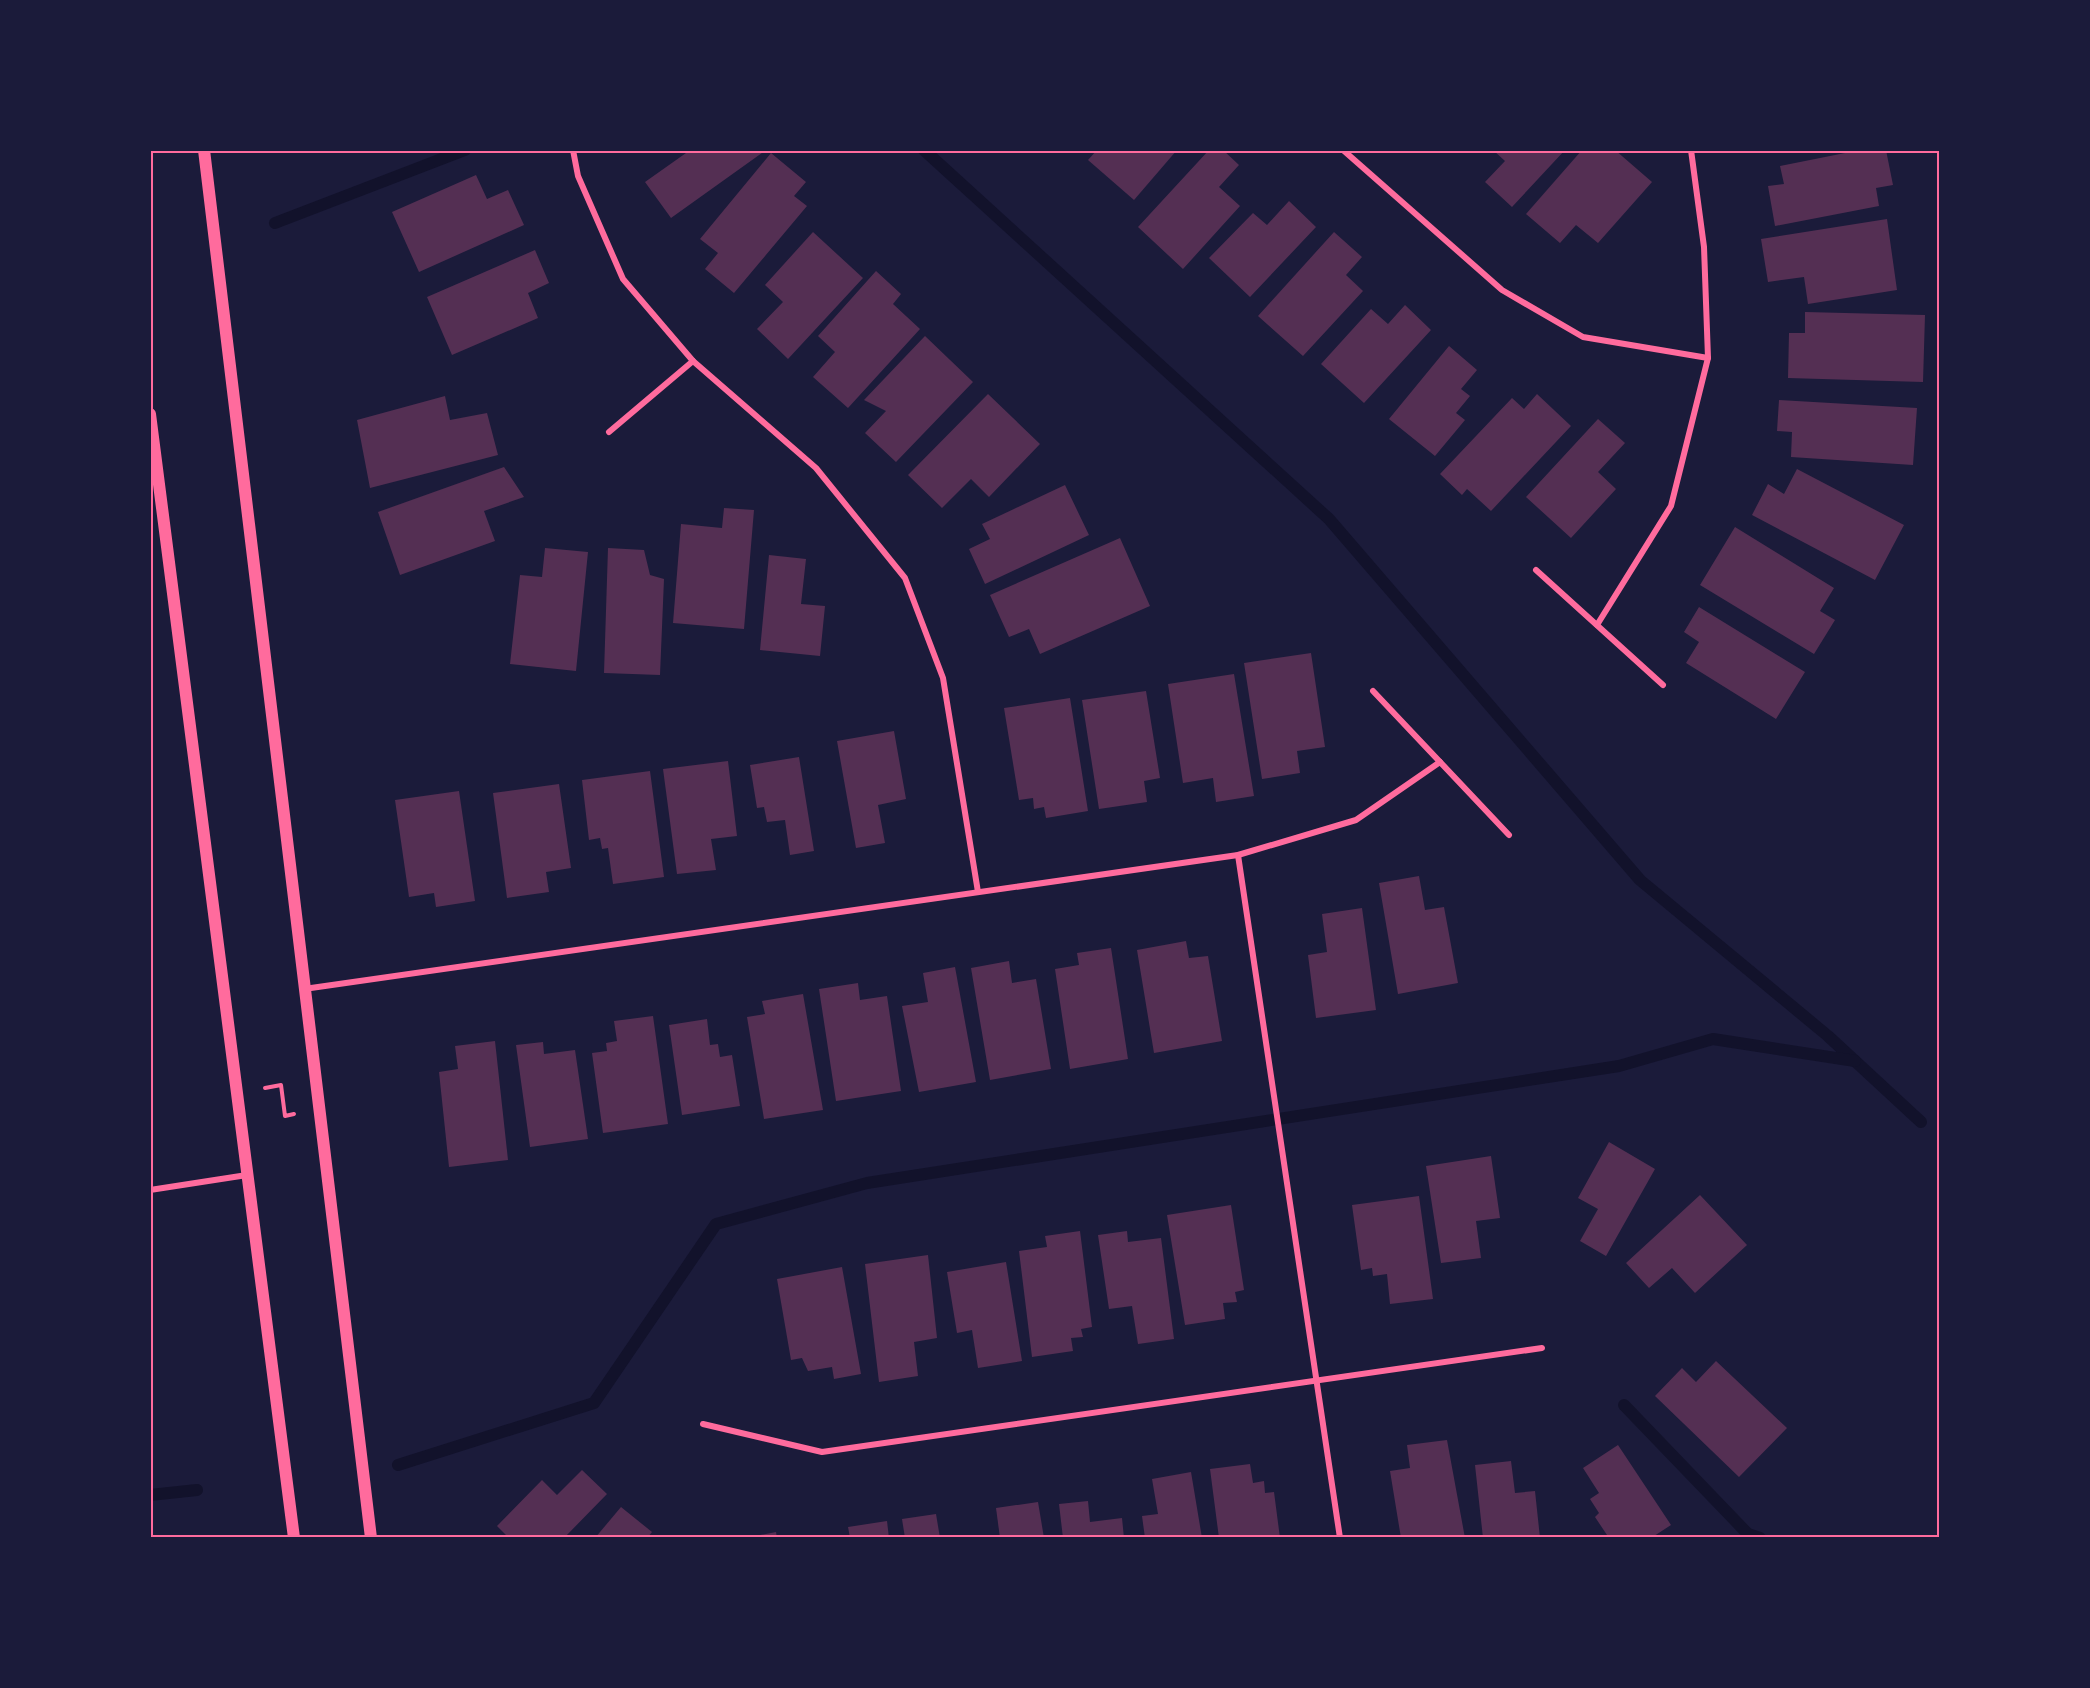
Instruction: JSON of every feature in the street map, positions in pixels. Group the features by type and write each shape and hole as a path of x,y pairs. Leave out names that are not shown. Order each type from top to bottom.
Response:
{"main road":[{"path":"204,150 303,989 371,1538"},
{"path":"150,414 294,1538"}],"street":[{"path":"573,150 578,176 623,279 693,361 816,468 905,578 943,678 978,892"},
{"path":"1343,150 1502,290 1583,337 1708,358"},
{"path":"1597,625 1671,506 1708,358 1704,247 1691,150"},
{"path":"609,432 693,361"},
{"path":"1536,570 1663,685"},
{"path":"1373,692 1509,836"},
{"path":"303,989 1238,855 1356,820 1440,762"},
{"path":"1238,855 1340,1538"},
{"path":"150,1190 247,1175"},
{"path":"703,1424 822,1452 1542,1348"}],"path":[{"path":"265,1088 281,1085 285,1116 298,1114"}],"building":[{"path":"683,150 766,150 671,218 645,182 686,153"},
{"path":"1097,150 1177,150 1134,200 1088,160"},
{"path":"1209,150 1223,150 1239,165 1219,187 1240,206 1183,269 1138,227"},
{"path":"1493,150 1565,150 1512,207 1485,182 1505,161"},
{"path":"1582,150 1615,150 1652,182 1598,243 1576,225 1560,243 1526,214"},
{"path":"1860,150 1886,150 1893,185 1876,188 1879,206 1775,226 1768,186 1784,184 1780,166"},
{"path":"771,153 806,182 794,196 807,206 734,293 705,269 718,253 700,239"},
{"path":"476,175 487,199 508,190 524,225 419,272 392,212"},
{"path":"1289,201 1316,227 1250,297 1209,258 1253,213 1267,225"},
{"path":"1887,219 1897,290 1808,304 1804,277 1768,282 1761,239"},
{"path":"813,232 863,278 788,359 757,329 783,302 765,285"},
{"path":"1334,232 1362,257 1346,275 1363,291 1303,356 1258,316"},
{"path":"535,250 549,283 528,293 538,318 452,355 427,297"},
{"path":"876,271 901,294 893,304 920,329 848,408 813,377 835,352 818,336"},
{"path":"1405,305 1431,330 1364,403 1321,364 1371,309 1388,324"},
{"path":"1805,312 1925,315 1923,382 1788,378 1789,333 1805,333"},
{"path":"925,336 973,382 896,462 865,433 886,411 864,400"},
{"path":"1449,346 1477,370 1461,389 1470,396 1456,413 1465,420 1435,456 1389,419"},
{"path":"988,394 1040,444 989,497 971,479 942,508 908,475"},
{"path":"1537,394 1571,426 1491,511 1467,489 1462,495 1440,474 1512,398 1524,409"},
{"path":"445,396 450,420 487,413 498,455 370,488 357,420"},
{"path":"1779,400 1917,408 1913,465 1791,457 1792,432 1777,431"},
{"path":"1598,419 1625,443 1598,472 1616,489 1571,538 1526,497"},
{"path":"504,467 524,497 484,511 495,541 400,575 378,512"},
{"path":"1797,469 1904,525 1875,580 1752,515 1768,484 1784,494"},
{"path":"1065,485 1089,535 985,584 969,549 990,539 982,524"},
{"path":"724,508 754,510 744,629 673,623 681,524 722,528"},
{"path":"1735,527 1834,588 1820,611 1835,620 1814,654 1700,585"},
{"path":"1120,538 1150,606 1040,654 1029,629 1009,637 990,595"},
{"path":"545,548 588,552 576,671 510,664 520,575 542,577"},
{"path":"608,548 644,550 650,575 664,579 660,675 604,673"},
{"path":"769,555 806,559 801,604 825,606 820,656 760,650"},
{"path":"1699,607 1805,672 1776,719 1686,663 1699,642 1684,632"},
{"path":"1311,653 1325,747 1297,751 1300,773 1262,779 1244,663"},
{"path":"1234,674 1254,796 1216,802 1213,778 1183,783 1168,684"},
{"path":"1146,691 1160,778 1144,781 1147,802 1099,809 1082,700"},
{"path":"1070,698 1088,811 1046,818 1044,807 1034,809 1033,798 1019,800 1004,708"},
{"path":"894,731 906,799 878,805 885,843 856,848 837,741"},
{"path":"799,757 814,851 790,855 785,820 767,822 764,807 757,808 750,765"},
{"path":"728,761 737,836 711,839 716,870 677,874 663,769"},
{"path":"650,771 664,877 613,884 608,848 602,849 600,838 589,840 582,780"},
{"path":"559,784 571,868 546,872 549,892 507,898 493,793"},
{"path":"459,791 475,901 436,907 434,893 409,897 395,800"},
{"path":"1419,876 1425,910 1444,907 1458,983 1398,994 1379,883"},
{"path":"1362,908 1376,1010 1316,1018 1308,955 1327,952 1322,914"},
{"path":"1186,941 1189,958 1208,956 1222,1041 1154,1053 1137,950"},
{"path":"1111,948 1128,1059 1070,1069 1055,969 1079,965 1077,953"},
{"path":"1009,961 1012,983 1036,979 1051,1069 990,1080 971,968"},
{"path":"955,967 976,1082 919,1092 902,1006 928,1002 923,973"},
{"path":"858,983 860,1000 887,996 901,1091 836,1101 819,989"},
{"path":"803,994 823,1110 764,1119 747,1017 765,1014 762,1001"},
{"path":"653,1016 668,1124 603,1133 592,1053 607,1051 606,1043 617,1041 614,1021"},
{"path":"707,1019 710,1045 718,1044 720,1057 732,1055 740,1106 682,1115 669,1025"},
{"path":"495,1041 508,1160 449,1167 439,1072 458,1069 455,1046"},
{"path":"543,1042 544,1054 575,1050 588,1139 530,1147 516,1045"},
{"path":"1609,1142 1655,1169 1606,1256 1580,1241 1598,1209 1578,1198"},
{"path":"1491,1156 1500,1218 1476,1221 1481,1258 1441,1263 1426,1166"},
{"path":"1700,1195 1747,1245 1695,1293 1672,1268 1649,1288 1626,1263"},
{"path":"1419,1196 1433,1299 1390,1304 1387,1274 1373,1276 1372,1268 1361,1270 1352,1205"},
{"path":"1231,1205 1244,1290 1235,1292 1237,1302 1223,1303 1225,1319 1185,1325 1167,1215"},
{"path":"1080,1231 1092,1327 1081,1329 1083,1337 1071,1338 1073,1351 1032,1357 1019,1251 1047,1247 1045,1236"},
{"path":"1127,1231 1128,1242 1161,1238 1174,1339 1138,1344 1132,1306 1109,1309 1098,1235"},
{"path":"928,1255 937,1338 914,1342 918,1376 879,1382 865,1264"},
{"path":"1006,1262 1022,1361 978,1368 972,1330 957,1333 947,1272"},
{"path":"842,1267 861,1374 834,1379 832,1367 808,1371 802,1358 791,1360 777,1279"},
{"path":"1716,1361 1787,1428 1739,1477 1655,1396 1682,1368 1696,1382"},
{"path":"1447,1440 1465,1538 1401,1538 1390,1471 1410,1468 1407,1445"},
{"path":"1618,1445 1671,1525 1651,1538 1609,1538 1595,1517 1599,1513 1590,1499 1599,1493 1583,1468"},
{"path":"1511,1461 1515,1493 1535,1491 1540,1538 1483,1538 1475,1465"},
{"path":"1250,1464 1253,1483 1264,1481 1265,1493 1274,1492 1280,1538 1219,1538 1210,1469"},
{"path":"582,1470 607,1494 564,1538 509,1538 497,1526 542,1480 557,1495"},
{"path":"1191,1472 1202,1538 1145,1538 1142,1516 1158,1514 1152,1479"},
{"path":"1088,1501 1090,1522 1122,1518 1124,1538 1063,1538 1059,1504"},
{"path":"1038,1502 1044,1538 1000,1538 996,1508"},
{"path":"621,1507 652,1532 647,1538 595,1538"},
{"path":"936,1514 940,1538 905,1538 902,1519"},
{"path":"887,1521 889,1538 850,1538 848,1527"},
{"path":"776,1532 777,1538 750,1538 750,1537"}],"waterway":[{"path":"275,223 465,150"},
{"path":"924,150 1329,519 1640,880 1828,1036 1921,1122"},
{"path":"398,1465 594,1403 716,1224 867,1183 1619,1066 1713,1039 1855,1061"},
{"path":"1624,1405 1748,1534 1760,1538"},
{"path":"150,1495 197,1490"}]}
